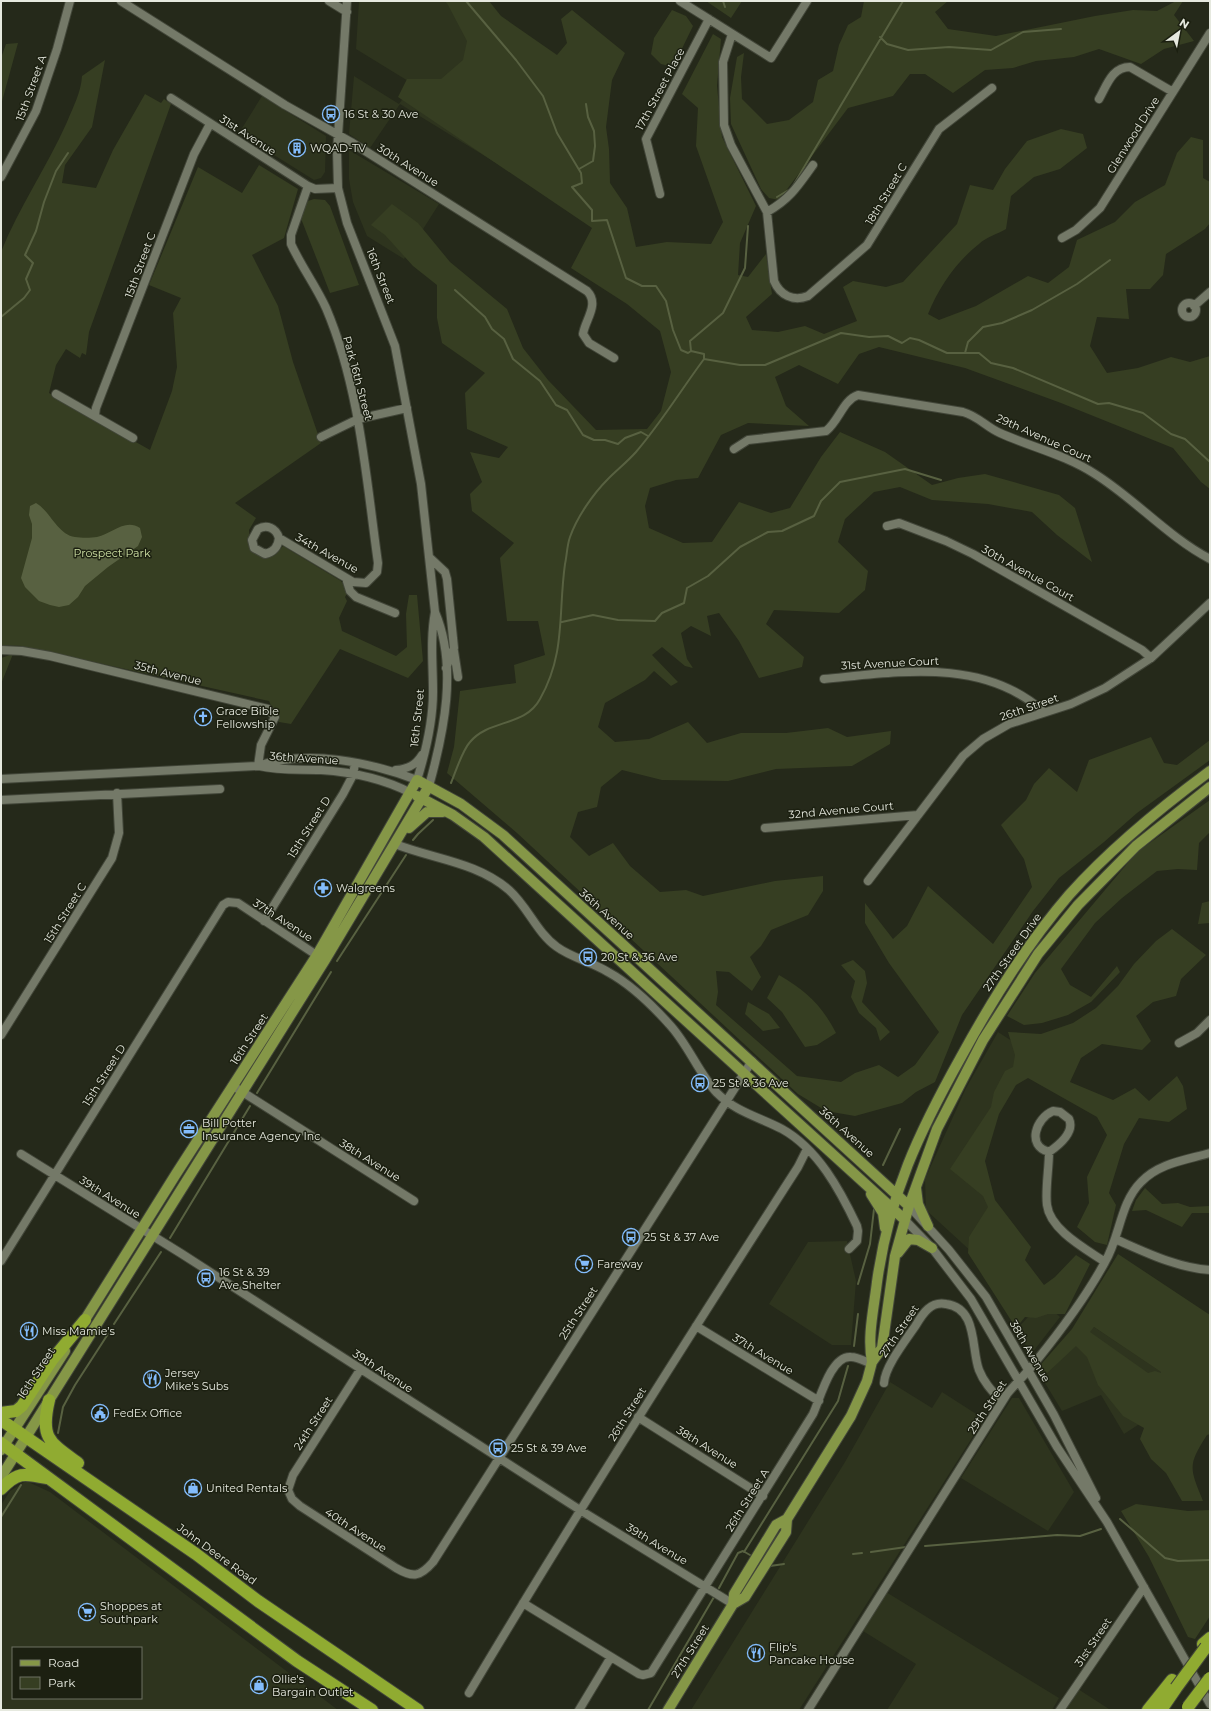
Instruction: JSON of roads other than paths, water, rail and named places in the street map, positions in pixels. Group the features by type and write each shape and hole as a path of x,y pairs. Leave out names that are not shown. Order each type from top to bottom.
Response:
{"highway":[{"path":"1,1413 16,1410 22,1406 52,1360 85,1320"},
{"path":"49,1400 45,1427 46,1434 53,1444 122,1494 196,1554"},
{"name":"John Deere Road","path":"1,1420 196,1554 258,1601 418,1710"},
{"path":"2,1446 16,1454 291,1657 372,1710"},
{"path":"1,1489 9,1480 18,1475 31,1474 50,1480"},
{"path":"1148,1710 1174,1684 1207,1643"},
{"path":"319,1676 363,1710"},
{"path":"1189,1709 1210,1679"},
{"path":"1161,1710 1174,1684"}],"main road":[{"name":"27th Street Drive","path":"896,1194 906,1165 930,1113 971,1037 1014,967 1044,926 1068,896 1112,851 1151,818 1210,772"},
{"name":"36th Avenue","path":"417,780 472,812 503,835 752,1061 908,1206"},
{"name":"16th Street","path":"321,958 417,780"},
{"name":"16th Street","path":"2,1446 85,1320 142,1229 237,1089 396,841 429,786"},
{"name":"27th Street Drive","path":"908,1206 937,1129 958,1085 996,1018 1038,954 1078,905 1122,859 1210,786"},
{"name":"36th Avenue","path":"410,793 453,815 476,830 893,1208 904,1220"},
{"path":"396,841 427,812 435,811 453,815"},
{"name":"16th Street","path":"1,1477 151,1235 237,1089"},
{"path":"874,1173 884,1179 892,1179 898,1176 906,1165"},
{"path":"916,1184 918,1204 928,1226"},
{"path":"868,1186 873,1199 883,1213 884,1241"},
{"name":"27th Street","path":"872,1363 869,1346 884,1241 896,1194"},
{"name":"27th Street","path":"668,1710 733,1604 734,1594 776,1525 787,1520 850,1418 861,1395 872,1363 882,1348 895,1256 908,1206"},
{"path":"895,1256 909,1239 918,1240 932,1248"}],"street":[{"name":"15th Street A","path":"1,177 36,111 57,49 70,1"},
{"name":"30th Avenue","path":"121,1 285,105 338,134 587,291 592,296 593,303 583,334 589,343 614,358"},
{"path":"328,1 346,12"},
{"name":"16th Street","path":"347,1 338,134 338,188 347,223 395,346 421,484 430,558 434,612 431,633 433,693 430,729 425,756 417,780"},
{"path":"680,1 771,58 807,1"},
{"name":"17th Street Place","path":"660,194 646,139 710,19"},
{"name":"Glenwood Drive","path":"1062,238 1076,230 1100,208 1210,33"},
{"path":"732,34 723,62 724,125 731,145 767,212 783,203 813,166"},
{"path":"1099,99 1114,72 1124,67 1130,67 1173,92"},
{"name":"18th Street C","path":"767,212 774,280 780,291 790,298 802,298 808,296 863,249 938,129 992,88"},
{"name":"31st Avenue","path":"171,98 308,186 315,189 338,188"},
{"name":"15th Street C","path":"95,415 96,408 194,154 210,124"},
{"name":"Park 16th Street","path":"308,186 290,235 291,244 325,308 345,368 358,419 378,563 377,572 366,583"},
{"path":"1194,306 1210,292"},
{"path":"56,394 134,438"},
{"name":"29th Avenue Court","path":"734,449 748,440 826,431 834,425 848,402 853,397 858,395 969,413 998,432 1080,466 1112,485 1194,549 1210,559"},
{"path":"321,437 358,419 407,408"},
{"name":"30th Avenue Court","path":"887,526 899,523 946,541 973,554 1142,650 1151,658"},
{"name":"34th Avenue","path":"279,538 353,582 366,583"},
{"name":"16th Street","path":"430,558 445,572 447,579 458,676"},
{"path":"346,578 350,591 356,596 395,613"},
{"name":"26th Street","path":"868,881 963,756 983,739 1009,724 1071,704 1105,688 1151,658 1210,603"},
{"name":"16th Street","path":"429,786 444,725 446,701 446,668 442,630 434,612"},
{"name":"16th Street","path":"446,668 454,648"},
{"name":"35th Avenue","path":"1,650 22,651 50,656 268,709 275,717 261,745 258,766"},
{"name":"31st Avenue Court","path":"824,679 924,671 950,672 980,678 1012,690 1034,703 1044,712"},
{"path":"390,770 406,769 417,762 424,751 430,729"},
{"name":"36th Avenue","path":"258,766 273,761 298,758 331,760 390,770 417,780"},
{"name":"15th Street D","path":"264,921 353,775 355,763"},
{"name":"36th Avenue","path":"1,779 258,766 276,770 322,770 353,775 389,784 410,793"},
{"path":"1,800 220,789"},
{"name":"15th Street C","path":"1,1035 112,858 119,833 117,793"},
{"name":"32nd Avenue Court","path":"765,828 918,815"},
{"path":"396,841 474,868 504,886 514,895 556,947 609,972 621,980 660,1015 679,1036 716,1092 744,1113 783,1130 795,1137 818,1162 839,1192 858,1231 857,1241 850,1249"},
{"name":"15th Street D","path":"1,1262 219,910 228,902"},
{"name":"37th Avenue","path":"228,902 238,903 321,958"},
{"path":"1179,1043 1197,1033 1210,1020"},
{"name":"25th Street","path":"420,1574 433,1562 752,1061"},
{"name":"38th Avenue","path":"237,1089 414,1201"},
{"path":"1049,1152 1039,1147 1034,1139 1035,1135 1048,1113 1053,1111 1060,1112 1069,1118 1070,1128 1060,1143 1049,1152 1046,1204 1051,1219 1081,1245 1106,1262"},
{"name":"26th Street","path":"469,1693 580,1510 798,1167 807,1149"},
{"name":"29th Street","path":"808,1710 1002,1402 1018,1380 1028,1370 1073,1313 1106,1262 1128,1200 1136,1186 1147,1175 1169,1164 1210,1153"},
{"name":"39th Avenue","path":"22,1154 142,1229 580,1510 733,1604"},
{"name":"38th Avenue","path":"908,1206 928,1226 986,1297 1071,1446 1107,1522"},
{"name":"38th Avenue","path":"904,1220 932,1248 971,1299 1057,1447 1107,1522 1210,1704"},
{"path":"1115,1239 1176,1264 1192,1269 1210,1270"},
{"name":"27th Street","path":"884,1383 889,1368 926,1310 937,1304 948,1304 960,1310 968,1320 973,1335 979,1369 986,1384 1002,1402"},
{"name":"37th Avenue","path":"696,1326 819,1401"},
{"name":"26th Street A","path":"611,1657 639,1674 647,1675 655,1667 763,1496 819,1401 832,1368 841,1360 852,1357 872,1363"},
{"name":"24th Street","path":"288,1490 293,1475 360,1370"},
{"name":"38th Avenue","path":"638,1417 763,1496"},
{"name":"40th Avenue","path":"288,1490 292,1499 300,1506 396,1568 412,1575 420,1574"},
{"name":"31st Street","path":"1060,1710 1144,1587"},
{"path":"523,1603 611,1657 579,1710"}],"waterway":[{"path":"466,1 516,60 543,96 557,133 581,173 582,183 572,187 592,210 592,221 607,220 626,278 642,286 656,286 666,301 673,330 681,350 688,353 691,351"},
{"path":"723,1 725,7"},
{"path":"794,184 903,1"},
{"path":"880,37 887,44 908,50 949,47 991,50 1023,32 1061,29"},
{"path":"579,169 593,161 595,146 594,131 588,117 586,104"},
{"path":"1,317 24,298 30,290 26,279 33,263 25,255 36,231 44,202 56,171 68,153"},
{"path":"777,197 792,188"},
{"path":"451,783 462,756 470,742 487,730 525,714 533,708 540,699 554,665 560,633 565,564 568,543 573,529 591,499 602,485 633,456 704,359 704,354 691,351 690,341 723,313 745,268 748,226"},
{"path":"965,353 968,342 983,327 1002,323 1032,310 1077,284 1110,260"},
{"path":"455,290 485,317 492,329 504,339 513,359 540,381 556,405 567,410 583,435 594,440 605,440 618,444 625,438 641,432 648,436"},
{"path":"704,359 740,365 765,365 841,333 869,337 888,336 902,343 910,338 919,340 947,353 979,353 991,363 1013,368 1098,404 1109,403 1143,413 1171,434 1185,439 1210,462"},
{"path":"562,622 593,615 618,620 655,621 662,613 684,603 687,588 708,576 740,547 768,532 782,531 814,516 821,501 840,482 905,469 941,480"},
{"path":"413,840 433,820"},
{"path":"337,961 406,855"},
{"path":"257,1093 331,972"},
{"path":"170,1238 250,1106"},
{"path":"883,1165 900,1129"},
{"path":"858,1284 870,1244 874,1209"},
{"path":"114,1324 161,1252"},
{"path":"854,1346 858,1314"},
{"path":"58,1433 63,1407 75,1385 108,1334"},
{"path":"744,1552 838,1401 848,1366"},
{"path":"1,1517 21,1485"},
{"path":"1120,1519 1165,1558 1178,1561 1210,1560"},
{"path":"925,1546 1057,1535 1080,1536 1101,1529"},
{"path":"871,1552 906,1547"},
{"path":"719,1588 738,1553 743,1551 750,1555"},
{"path":"853,1554 862,1553"},
{"path":"770,1566 784,1564"},
{"path":"648,1710 714,1597"}],"place":[{"name":"16 St & 30 Ave","path":"331,114"},
{"name":"WQAD-TV","path":"297,148"},
{"name":"Grace Bible Fellowship","path":"203,717"},
{"name":"Walgreens","path":"323,888"},
{"name":"20 St & 36 Ave","path":"588,957"},
{"name":"25 St & 36 Ave","path":"700,1083"},
{"name":"Bill Potter Insurance Agency Inc","path":"189,1129"},
{"name":"25 St & 37 Ave","path":"631,1237"},
{"name":"Fareway","path":"584,1264"},
{"name":"16 St & 39 Ave Shelter","path":"206,1278"},
{"name":"Miss Mamie’s","path":"29,1331"},
{"name":"Jersey Mike's Subs","path":"152,1379"},
{"name":"FedEx Office","path":"100,1413"},
{"name":"25 St & 39 Ave","path":"498,1448"},
{"name":"United Rentals","path":"193,1488"},
{"name":"Shoppes at Southpark","path":"87,1612"},
{"name":"Flip's Pancake House","path":"756,1653"},
{"name":"Ollie's Bargain Outlet","path":"259,1685"}],"park label":[{"name":"Prospect Park","path":"112,553"}]}
